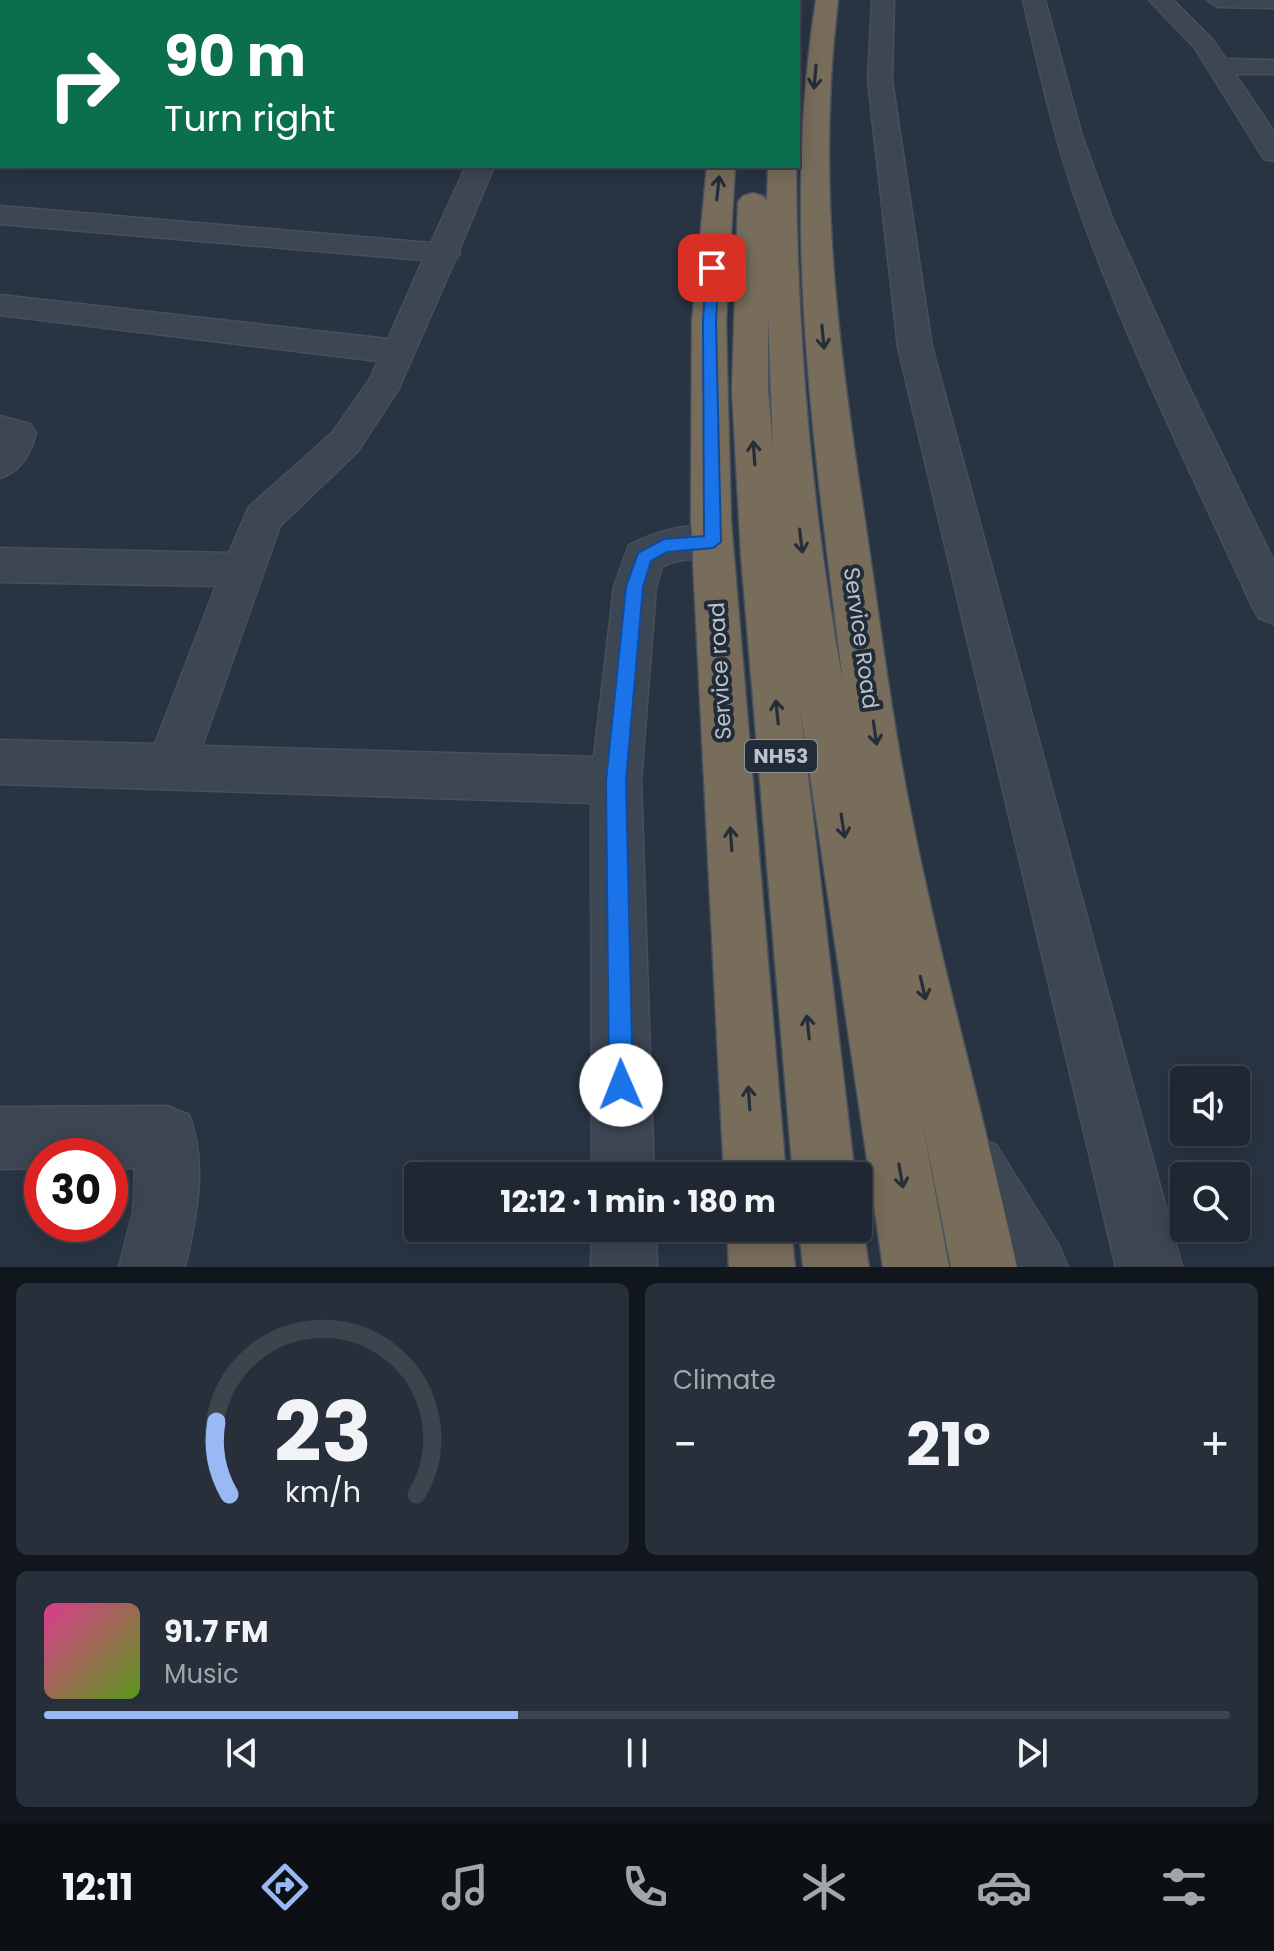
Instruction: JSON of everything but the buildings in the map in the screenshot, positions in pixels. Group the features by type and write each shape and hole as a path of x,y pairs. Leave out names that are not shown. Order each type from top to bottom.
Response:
{"highway":[{"name":"Service Road","path":"827,0 815,72 813,168 828,402 893,855 984,1267"},
{"name":"Service road","path":"721,168 709,322 713,542 754,1162"},
{"name":"NH53","path":"754,168 750,390 763,570 823,1162"},
{"name":"NH53","path":"782,168 781,260 794,486 814,648 916,1267"},
{"path":"760,1242 762,1267"},
{"path":"833,1242 836,1267"}],"street":[{"path":"883,0 880,80 915,347 1149,1267"},
{"path":"1034,0 1069,136 1097,218 1168,381 1274,606"},
{"path":"1160,0 1204,44 1266,128 1274,153"},
{"path":"1218,0 1274,1"},
{"path":"1219,66 1274,67"},
{"path":"170,767 263,518 345,442 386,382 445,253 479,168"},
{"path":"0,215 445,253"},
{"path":"0,305 399,352"},
{"path":"0,429 17,433 14,445 0,464"},
{"path":"623,1162 616,781 635,587 644,557 664,546 713,542"},
{"path":"0,565 244,570"},
{"path":"0,762 616,781"},
{"path":"956,1136 1035,1267"},
{"path":"0,1138 167,1137 165,1212 152,1267"},
{"path":"624,1242 624,1267"}],"route":[{"path":"621,1085 616,781 635,587 644,557 664,546 713,542 709,322 712,268"}]}
